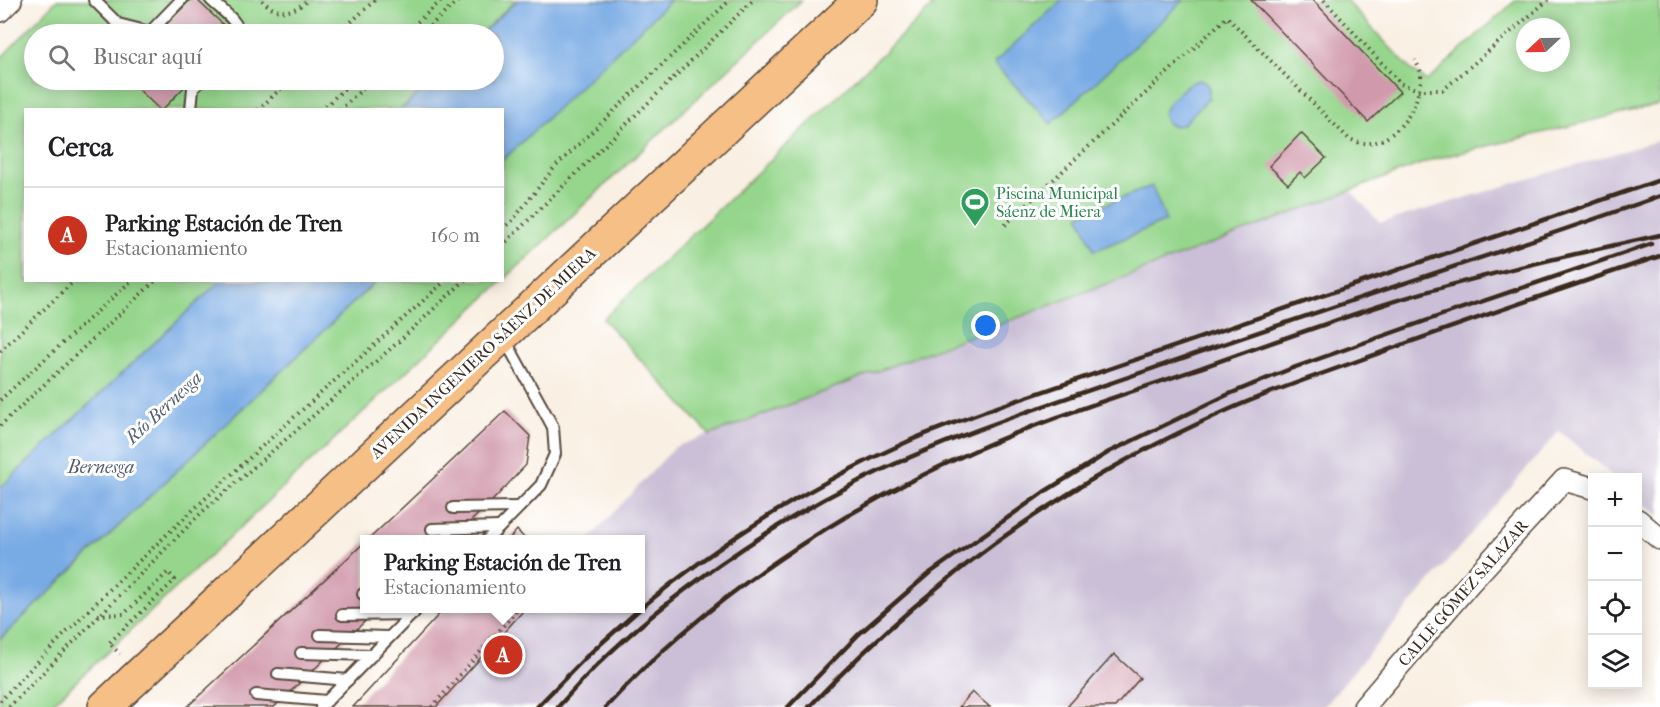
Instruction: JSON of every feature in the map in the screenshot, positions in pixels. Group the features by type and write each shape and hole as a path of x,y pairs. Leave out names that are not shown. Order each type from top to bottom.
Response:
{"main road":[{"name":"AVENIDA INGENIERO SÁENZ DE MIERA","path":"105,707 861,0"}],"street":[{"path":"0,11 11,0"},
{"name":"CALLE GÓMEZ SALAZAR","path":"1364,707 1469,584 1564,480 1588,487"},
{"path":"1642,523 1660,539"}],"lane":[{"path":"94,0 118,24"},
{"path":"158,24 181,0"},
{"path":"211,0 236,24"},
{"path":"191,108 194,90"},
{"path":"492,535 541,484 555,454 553,427 502,336"},
{"path":"453,508 519,507"},
{"path":"432,529 499,527"},
{"path":"342,615 379,613"},
{"path":"256,695 324,704 414,613"},
{"path":"320,635 390,637"},
{"path":"301,653 372,655"},
{"path":"278,674 348,680"}],"path":[{"path":"262,0 272,9 280,12 295,9 308,0"},
{"path":"349,24 375,0"},
{"path":"415,24 442,0"},
{"path":"432,24 459,0"},
{"path":"504,227 512,221 554,168 730,0"},
{"path":"504,244 753,0"},
{"path":"1324,0 1401,84 1419,90 1443,90 1548,0"},
{"path":"1005,225 1227,17 1349,139 1363,143 1376,142 1392,134 1405,121 1415,105 1419,90 1421,74 1415,60"},
{"path":"260,108 279,90"},
{"path":"323,108 343,90"},
{"path":"342,108 361,90"},
{"path":"0,351 73,282"},
{"path":"0,400 130,282"},
{"path":"0,426 154,282"},
{"path":"0,701 57,640 188,514 444,282"},
{"path":"9,707 202,512 396,344 463,282"},
{"path":"98,615 124,614 168,572 175,580 109,643 120,654"},
{"path":"432,707 515,613"}],"shaded area":[{"path":"1660,140 1660,517 1642,501 1642,473 1609,473 1559,431 1323,707 436,707 521,613 645,613 645,535 593,535 675,447 1351,191 1380,223"}],"green space":[{"path":"57,0 516,0 491,24 34,24"},
{"path":"670,0 802,0 504,280 504,159"},
{"name":"Piscina Municipal Sáenz de Miera","path":"939,0 1346,0 1411,70 1427,81 1516,0 1660,0 1660,104 1431,160 710,435 603,319"},
{"path":"24,34 24,90 422,90 402,108 24,108 24,282 219,282 0,488 0,59"},
{"path":"375,282 502,282 49,707 0,707 0,639"}],"water":[{"path":"518,0 671,0 504,159 504,108 403,108 423,90 504,90 504,24 492,24"},
{"path":"1062,0 1184,0 1051,124 994,63"},
{"path":"1199,80 1205,82 1209,88 1209,98 1182,125 1168,124 1163,115 1168,105 1183,89"},
{"path":"1152,186 1166,221 1094,251 1079,215"},
{"name":"Bernesga","path":"219,282 375,282 0,639 0,488"}],"building":[{"path":"190,0 197,0 222,24 167,24"},
{"path":"1251,0 1313,0 1400,92 1368,122"},
{"path":"139,90 181,90 164,108 158,108"},
{"path":"1301,133 1326,158 1305,178 1300,172 1288,184 1269,166"},
{"path":"505,411 530,436 526,465 456,535 373,535"},
{"path":"360,547 360,613 374,613 274,707 187,707"},
{"path":"440,613 521,613 436,707 353,707"},
{"path":"1114,654 1140,678 1115,707 1067,707"},
{"path":"972,692 990,707 959,707"}],"railway":[{"path":"645,605 704,559 769,515 837,476 918,437 986,411 1660,180"},
{"path":"558,707 624,640 719,565 822,500 894,464 1047,405 1660,196"},
{"path":"606,707 687,629 778,560 875,500 976,450 1085,407 1392,302 1492,274 1660,235"},
{"path":"788,707 859,634 927,575 1044,492 1109,452 1227,395 1290,369 1651,244"},
{"path":"809,707 878,639 952,576 1030,519 1141,452 1215,416 1279,389 1474,319 1660,256"},
{"path":"537,707 586,657 635,613"}],"place":[{"name":"Piscina Municipal Sáenz de Miera","path":"975,228"},
{"name":"Parking Estación de Tren","path":"503,655"}],"water label":[{"name":"Río Bernesga","path":"164,408"}]}
